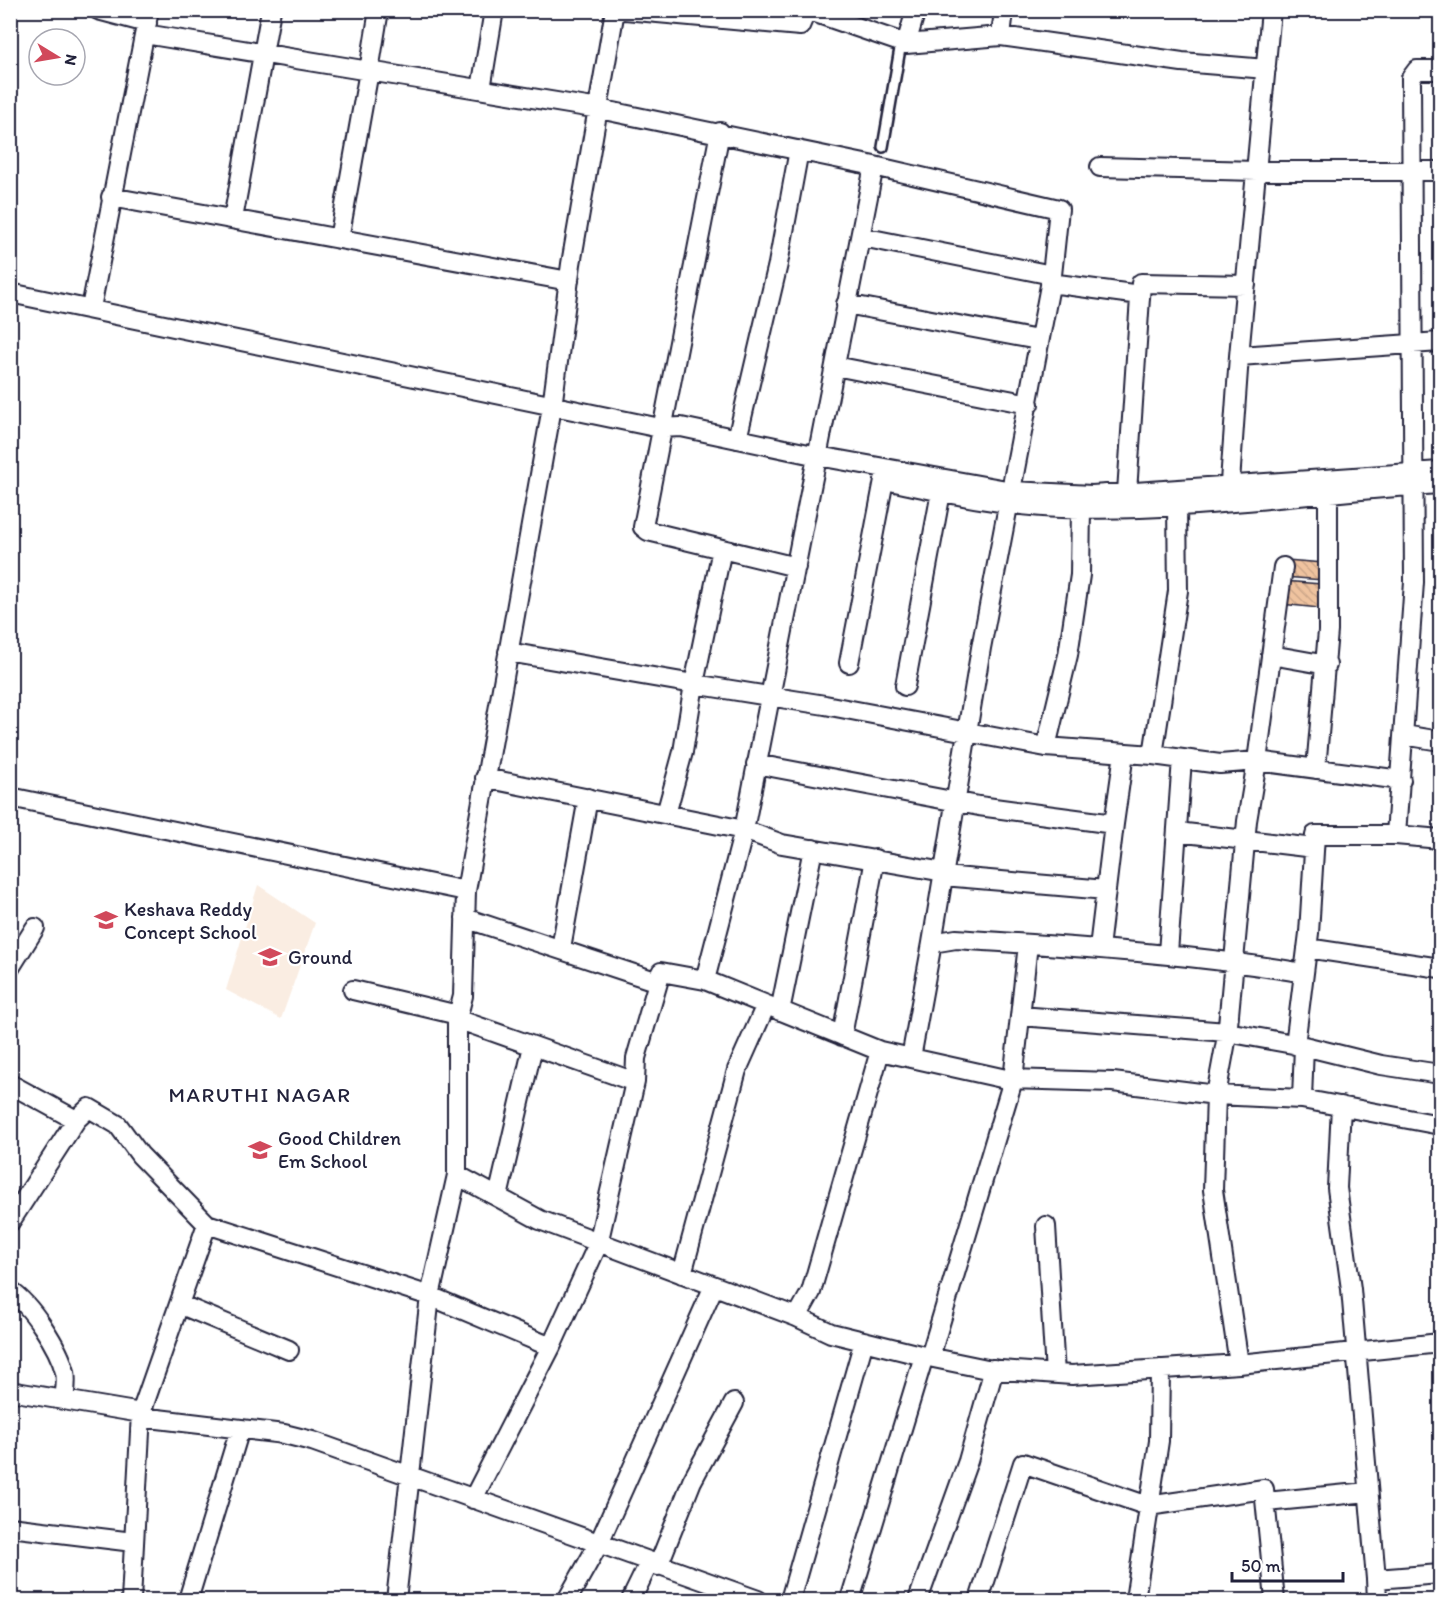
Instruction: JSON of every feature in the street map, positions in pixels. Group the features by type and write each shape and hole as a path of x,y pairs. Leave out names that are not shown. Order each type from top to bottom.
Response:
{"street":[{"path":"98,10 263,52 720,132 1059,209 1051,279 1038,340 1029,404 1010,498 911,1058"},
{"path":"233,219 271,10"},
{"path":"339,238 379,10"},
{"path":"481,89 494,10"},
{"path":"396,1600 430,1296 457,1175 457,1017 463,996 466,891 552,407 569,281 615,10"},
{"path":"625,10 727,15 800,26 806,11 904,44 1002,36 1182,62 1266,69"},
{"path":"904,44 916,10"},
{"path":"1002,36 1004,10"},
{"path":"1229,493 1245,285 1271,10"},
{"path":"91,308 147,22"},
{"path":"1396,835 1414,582 1412,75 1417,70 1440,70"},
{"path":"720,132 664,429 643,527 648,531 796,567"},
{"path":"737,439 778,264 799,150"},
{"path":"705,980 744,830 874,166"},
{"path":"1100,167 1257,171 1440,171"},
{"path":"111,197 569,281"},
{"path":"861,237 1051,279 1140,295"},
{"path":"1127,492 1141,282 1245,285"},
{"path":"10,293 91,308 552,407 664,429 681,427 737,439 884,480 941,492 1010,498 1127,492 1328,492 1413,479 1440,471"},
{"path":"846,304 1038,340"},
{"path":"1239,356 1412,342 1440,342"},
{"path":"836,366 1029,404"},
{"path":"664,429 680,438 817,461 1010,498 1081,508 1177,505 1229,493 1413,479 1440,484"},
{"path":"849,663 884,480"},
{"path":"905,686 941,492"},
{"path":"1316,769 1327,664 1328,492"},
{"path":"1153,755 1178,591 1177,505"},
{"path":"1046,747 1068,655 1080,575 1081,508"},
{"path":"666,814 683,752 694,684 722,549"},
{"path":"1239,1364 1213,1190 1216,1095 1227,1032 1245,841 1283,567"},
{"path":"508,652 769,696 1046,747 1153,755 1220,764 1257,761 1401,780"},
{"path":"1271,655 1327,664"},
{"path":"1404,735 1440,741"},
{"path":"1099,948 1124,753"},
{"path":"1168,953 1182,759"},
{"path":"756,764 956,802 1114,824"},
{"path":"485,778 744,830 782,844 875,859 944,874 1106,890"},
{"path":"10,797 466,891"},
{"path":"561,948 588,798"},
{"path":"1178,832 1314,848"},
{"path":"1302,1099 1299,1046 1315,835 1396,835 1440,839"},
{"path":"682,1274 737,1070 773,1008 813,849"},
{"path":"842,1036 875,859"},
{"path":"465,918 658,982"},
{"path":"10,968 35,928"},
{"path":"932,943 956,939 1168,953 1304,973"},
{"path":"850,1600 1013,1080 1028,944"},
{"path":"1307,948 1440,968"},
{"path":"473,1499 551,1347 598,1244 634,1082 636,1058 661,972 705,980 880,1051 1013,1080 1113,1082 1216,1095 1302,1099 1440,1125"},
{"path":"353,990 457,1017 634,1082"},
{"path":"1020,1016 1227,1032 1382,1065 1440,1074"},
{"path":"498,1197 533,1046"},
{"path":"797,1317 811,1292 880,1051"},
{"path":"10,1084 76,1120"},
{"path":"1341,1106 1337,1188 1356,1351 1377,1600"},
{"path":"10,1222 76,1120 89,1108 118,1125 140,1155 207,1224 430,1296 551,1347"},
{"path":"457,1175 540,1220 598,1244 797,1317 831,1333 994,1370 1055,1374 1160,1369 1239,1364 1440,1343"},
{"path":"131,1600 141,1415 207,1224"},
{"path":"1046,1226 1055,1374"},
{"path":"567,1600 598,1545 714,1286"},
{"path":"10,1292 25,1301 36,1316 63,1367 66,1380 64,1400"},
{"path":"179,1304 289,1350"},
{"path":"790,1600 864,1341"},
{"path":"1135,1600 1159,1441 1160,1369"},
{"path":"918,1600 968,1461 994,1370"},
{"path":"10,1391 141,1415 296,1436 653,1564 725,1595 758,1600"},
{"path":"631,1600 653,1564 692,1481 734,1403"},
{"path":"188,1600 240,1429"},
{"path":"979,1600 1023,1463 1149,1506 1264,1489 1275,1600"},
{"path":"1266,1502 1368,1492"},
{"path":"10,1527 133,1542"},
{"path":"1376,1579 1440,1574"}],"lane":[{"path":"883,147 904,44"}],"shaded area":[{"name":"Ground","path":"258,885 315,923 281,1019 226,990"}],"building":[{"path":"1286,560 1324,563 1323,580 1284,577"},
{"path":"1283,581 1321,584 1319,608 1281,604"}],"place":[{"name":"Keshava Reddy Concept School","path":"106,920"},
{"name":"Ground","path":"270,957"},
{"name":"Good Children Em School","path":"260,1150"}],"district":[{"name":"MARUTHI NAGAR","path":"260,1094"}]}
